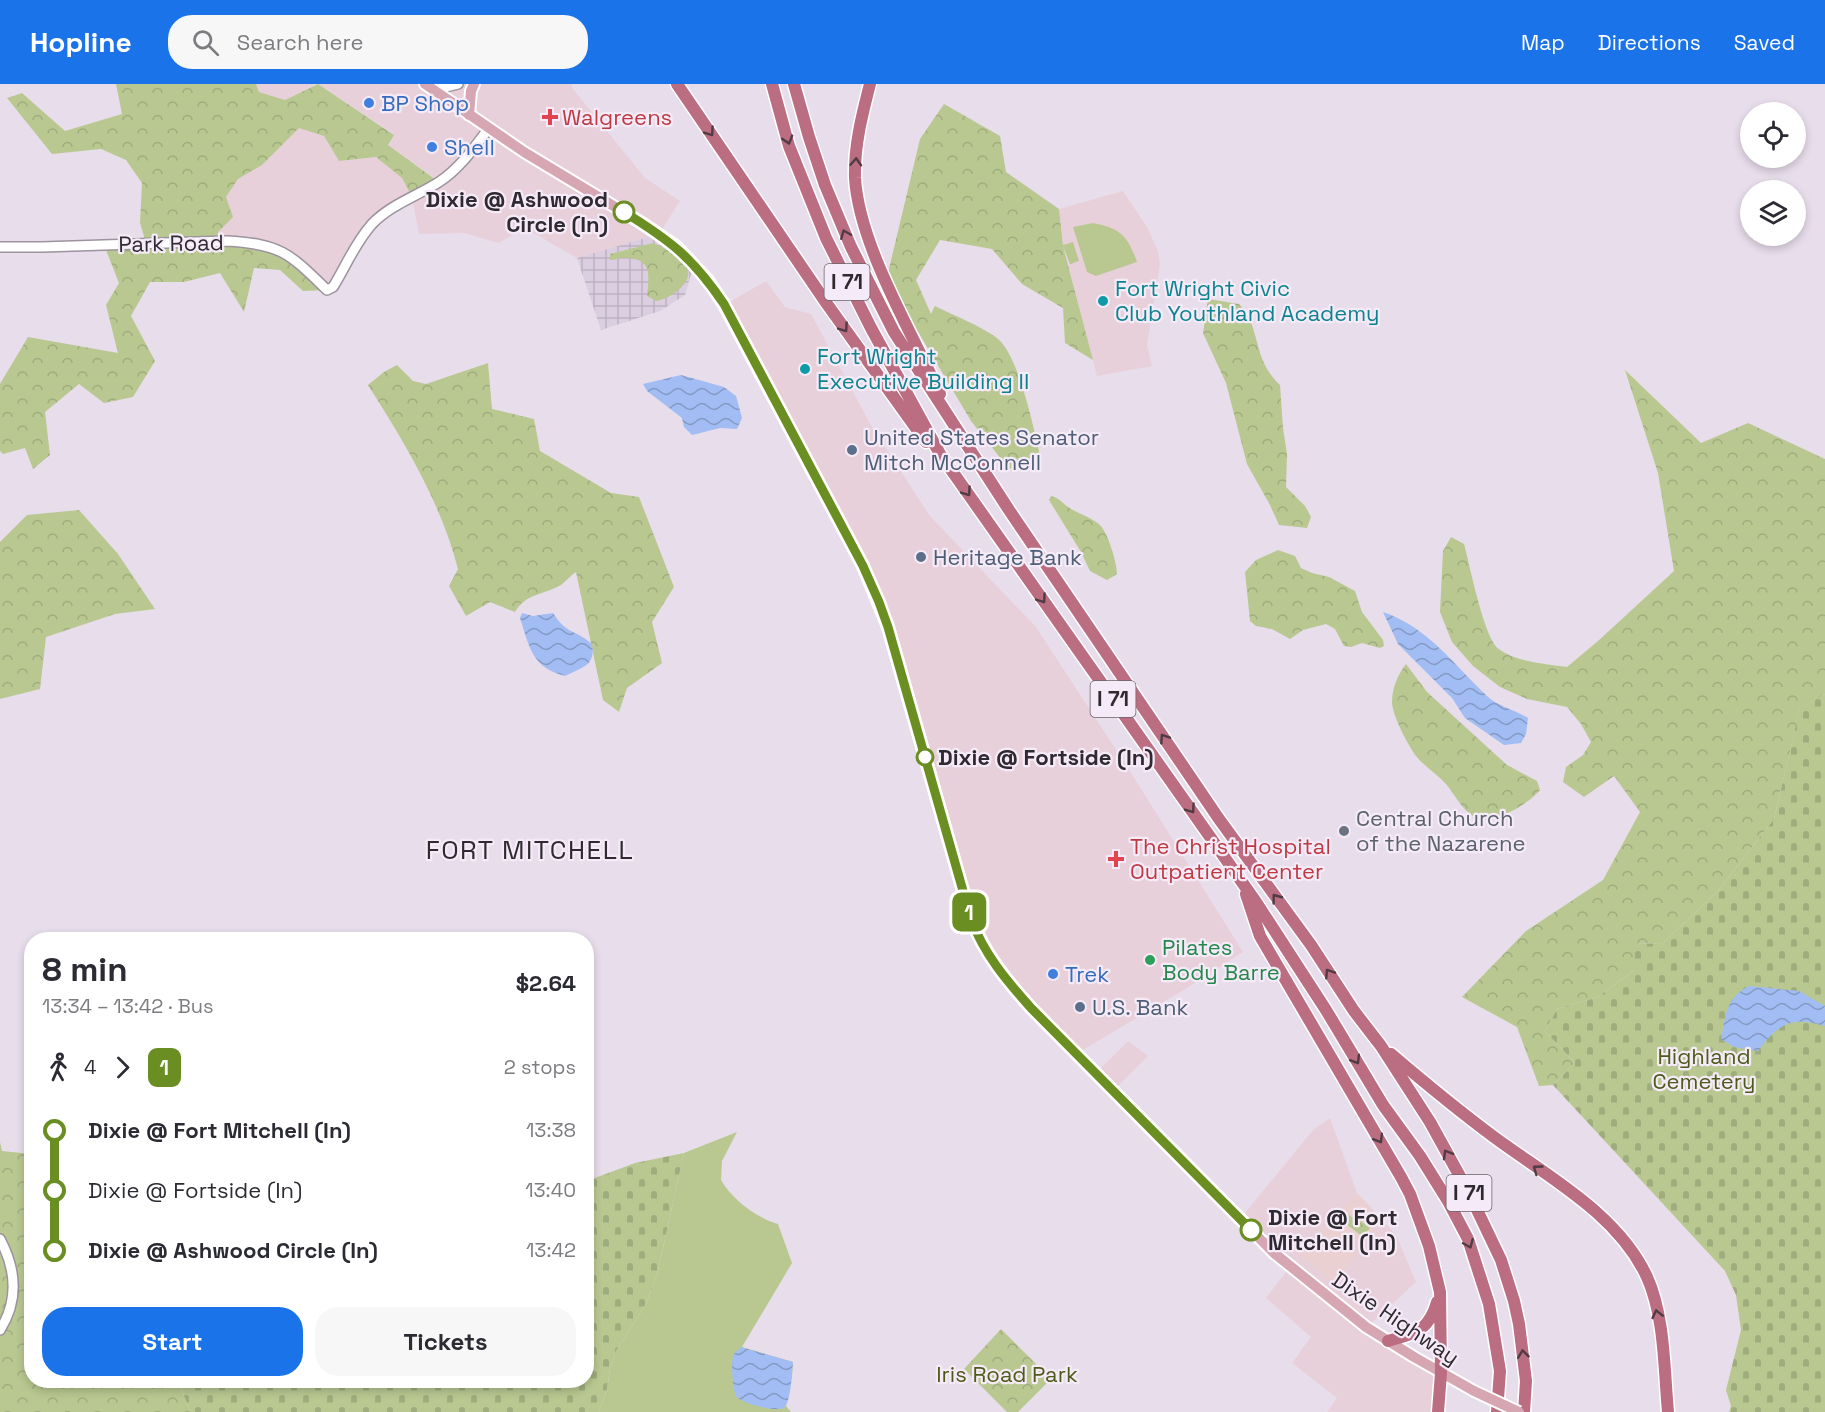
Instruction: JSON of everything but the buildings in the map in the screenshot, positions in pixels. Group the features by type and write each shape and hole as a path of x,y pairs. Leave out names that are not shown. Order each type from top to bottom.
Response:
{"highway":[{"path":"677,84 854,343 927,443 940,454"},
{"name":"I 71","path":"772,84 789,146 826,238 871,328 940,454 1241,882 1326,1010 1383,1105 1435,1179 1467,1239 1481,1279 1493,1325 1500,1371 1497,1412"},
{"name":"I 71","path":"794,84 825,185 851,247 894,332 1009,510 1219,819 1381,1046 1430,1122 1480,1212 1501,1260 1519,1324 1526,1381 1522,1412"},
{"path":"870,84 857,140 855,177 862,217 891,290 957,430"},
{"path":"1241,882 1260,936 1410,1194 1429,1246 1440,1293 1441,1373 1438,1412"},
{"path":"1381,1046 1460,1112 1589,1206 1616,1231 1647,1278 1660,1329 1668,1412"},
{"path":"1388,1341 1425,1327 1433,1317 1440,1293"},
{"path":"1661,1412 1664,1372"}],"main road":[{"path":"470,115 471,91 474,84"},
{"name":"Dixie Highway","path":"429,87 489,128 676,246 708,280 724,304 863,566 879,602 971,919 987,954 1003,978 1274,1253 1336,1304 1388,1341 1474,1391 1522,1412"}],"street":[{"path":"429,87 458,84"},
{"name":"Park Road","path":"0,247 42,248 227,241 253,243 278,249 298,261 327,290 333,287 358,241 372,224 390,210 439,182 470,153 489,128"},
{"path":"0,1239 11,1264 14,1285 6,1318 0,1330"}],"shaded area":[{"path":"256,84 316,84 285,100 259,92"},
{"path":"318,84 571,84 645,178 680,201 659,234 577,258 535,234 517,232 499,243 464,233 419,234 412,198 378,219 333,287 217,241 218,232 232,217 226,197 238,179 262,165 299,127 324,136 339,161 376,157 402,178 412,197 439,181 388,145 394,134"},
{"path":"1123,191 1147,227 1158,251 1160,264 1147,345 1152,366 1097,376 1063,244 1059,209"},
{"path":"659,234 694,264 685,295 660,311 601,330 577,258"},
{"path":"766,281 785,307 811,314 873,429 930,516 1036,627 1243,952 1076,1054 1040,1017 976,932 879,602 724,305"},
{"path":"1128,1041 1148,1056 1114,1090 1096,1073"},
{"path":"1330,1118 1357,1193 1396,1235 1416,1282 1367,1327 1441,1373 1438,1412 1327,1412 1337,1398 1292,1363 1311,1337 1266,1298 1290,1267 1240,1219 1313,1130"},
{"path":"1357,1193 1381,1218 1335,1283 1301,1256"}],"green space":[{"path":"116,84 256,84 259,92 285,100 318,84 394,135 388,145 439,182 412,197 402,178 376,157 339,161 324,136 299,128 262,165 238,179 226,197 233,217 218,232 217,241 278,249 327,290 303,291 280,270 254,268 244,312 220,273 184,282 150,282 131,316 155,361 133,397 104,403 79,384 45,412 50,455 33,469 25,448 3,454 0,451 0,384 28,337 118,353 106,305 119,283 104,245 146,243 140,223 142,183 126,160 101,149 52,154 7,98 22,93 65,131 122,114"},
{"path":"944,104 1000,136 1006,172 1059,209 1063,245 1073,242 1079,261 1070,264 1063,246 1093,360 1065,343 1063,308 1022,284 992,249 940,240 916,280 931,314 935,306 983,329 997,338 1012,360 1025,394 1041,459 1009,469 971,421 917,330 888,273 920,139"},
{"path":"1093,223 1110,228 1122,235 1137,262 1096,276 1087,272 1073,227"},
{"path":"653,243 678,257 685,263 688,270 688,276 681,288 668,297 656,301 647,296 648,275 645,264 633,259 610,260 610,254"},
{"path":"1208,299 1239,304 1249,318 1267,370 1280,385 1287,454 1286,487 1305,506 1311,517 1307,528 1279,525 1247,464 1226,383 1203,333"},
{"path":"488,363 492,409 534,419 540,451 611,493 639,497 674,587 652,622 662,663 627,688 619,712 603,700 576,572 561,585 524,601 515,612 490,602 466,616 449,586 458,569 432,497 408,451 368,385 397,365 413,381 426,384"},
{"path":"1625,370 1701,443 1748,423 1825,459 1825,694 1800,709 1774,819 1718,891 1663,943 1634,944 1634,970 1598,997 1557,1009 1545,1031 1575,1063 1553,1085 1539,1086 1517,1027 1462,997 1526,931 1603,880 1640,812 1614,776 1584,797 1563,782 1566,767 1583,755 1591,742 1581,724 1567,707 1527,699 1500,687 1473,666 1452,642 1440,612 1443,551 1451,537 1464,544 1483,617 1493,642 1499,649 1522,660 1567,667 1674,571 1658,473"},
{"path":"1051,496 1100,525 1112,548 1117,574 1107,580 1090,571 1049,500"},
{"path":"79,510 118,554 155,609 115,614 46,637 40,689 0,699 0,542 27,515"},
{"path":"1278,550 1295,556 1301,568 1329,577 1355,591 1362,612 1383,640 1384,646 1380,648 1362,643 1351,647 1344,646 1335,629 1326,624 1303,630 1290,639 1272,629 1256,626 1250,621 1245,572 1256,560"},
{"path":"1406,664 1427,692 1507,765 1537,781 1540,790 1521,806 1504,815 1481,819 1470,814 1446,784 1416,756 1397,722 1392,697 1400,672"},
{"name":"Highland Cemetery","path":"1825,694 1825,1412 1729,1412 1731,1406 1726,1390 1741,1330 1736,1295 1725,1271 1553,1085 1575,1063 1545,1031 1557,1009 1598,997 1634,970 1634,944 1663,943 1718,891 1774,819 1800,708"},
{"path":"737,1132 722,1161 721,1180 731,1194 745,1207 778,1224 792,1263 742,1347 793,1362 786,1406 791,1412 599,1412 616,1351 646,1304 657,1275 684,1153"},
{"path":"0,1142 2,1151 24,1153 24,1388 181,1388 190,1412 0,1412"},
{"path":"684,1153 657,1275 646,1304 616,1351 599,1412 190,1412 181,1388 594,1388 594,1178 635,1163"},
{"path":"1348,1214 1370,1228 1363,1237 1342,1221"},
{"name":"Iris Road Park","path":"1001,1329 1051,1379 1018,1412 1007,1412 964,1369"}],"water":[{"path":"681,375 724,387 736,396 742,418 737,429 720,428 692,435 684,427 682,418 647,391 643,384"},
{"path":"1383,612 1414,627 1427,637 1491,699 1528,718 1526,734 1521,743 1504,745 1465,718 1452,698 1398,644"},
{"path":"522,613 533,616 553,613 567,629 592,644 593,651 590,661 582,668 565,676 545,668 529,647 520,618"},
{"path":"1749,986 1799,991 1825,1006 1825,1026 1794,1022 1779,1028 1758,1051 1734,1047 1721,1039 1726,1015 1735,996"},
{"path":"741,1347 793,1362 790,1393 784,1408 759,1406 745,1402 736,1396 732,1362 734,1354"}],"bus line":[{"name":"1","path":"624,212 676,246 708,280 724,304 863,566 888,627 971,919 991,960 1003,978 1031,1008 1251,1230"}],"place":[{"name":"BP Shop","path":"369,103"},
{"name":"Walgreens","path":"550,117"},
{"name":"Shell","path":"432,147"},
{"name":"Dixie @ Ashwood Circle (In)","path":"624,212"},
{"name":"Fort Wright Civic Club Youthland Academy","path":"1103,301"},
{"name":"Fort Wright Executive Building II","path":"805,369"},
{"name":"United States Senator Mitch McConnell","path":"852,450"},
{"name":"Heritage Bank","path":"921,557"},
{"name":"Dixie @ Fortside (In)","path":"925,757"},
{"name":"Central Church of the Nazarene","path":"1344,831"},
{"name":"The Christ Hospital Outpatient Center","path":"1116,859"},
{"name":"Pilates Body Barre","path":"1150,960"},
{"name":"Trek","path":"1053,974"},
{"name":"U.S. Bank","path":"1080,1007"},
{"name":"Dixie @ Fort Mitchell (In)","path":"1251,1230"}],"district":[{"name":"FORT MITCHELL","path":"530,850"}]}
